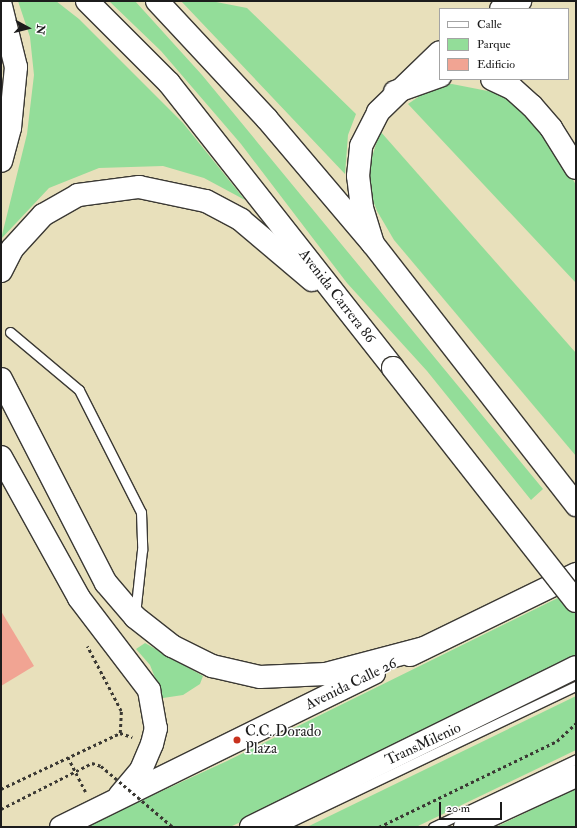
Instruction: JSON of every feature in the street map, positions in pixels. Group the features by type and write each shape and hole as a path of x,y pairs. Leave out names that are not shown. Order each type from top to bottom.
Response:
{"main road":[{"name":"Avenida Carrera 86","path":"87,1 169,83 576,601"},
{"path":"157,1 262,114 373,244 445,333 576,505"},
{"path":"503,8 520,1"},
{"path":"1,6 16,67 8,107 1,161"},
{"path":"373,244 362,208 358,176 361,146 378,112 396,92 439,53"},
{"path":"396,92 439,76"},
{"path":"494,80 512,89 532,106 551,128 576,168"},
{"path":"1,271 12,249 43,215 78,196 139,187 206,200 242,220 350,313"},
{"path":"1,379 106,583 135,617 172,646 199,660 226,670 260,676 326,674 424,648"},
{"path":"1,457 79,598 149,690 156,728 152,744 141,770 115,801"},
{"name":"Avenida Calle 26","path":"62,827 576,574"},
{"path":"251,827 576,667"},
{"path":"465,827 576,776"}],"lane":[{"path":"10,332 79,390 141,512 142,550 135,617"},
{"name":"TransMilenio","path":"280,827 576,686"},
{"path":"433,827 576,759"}],"path":[{"path":"1,789 68,757 112,739 120,733 122,723 121,711 84,642"},
{"path":"379,827 557,741 576,724"},
{"path":"68,757 95,810"},
{"path":"1,808 92,764 101,766 173,827"}],"green space":[{"path":"18,1 56,1 79,19 183,123 245,200 204,178 163,166 99,168 49,188 1,239 27,134 34,75 30,37"},
{"path":"109,1 135,1 202,75 543,489 531,500 427,371 347,283 241,144 161,51"},
{"path":"181,1 211,1 247,8 356,114 348,135 345,174"},
{"path":"452,84 498,93 520,108 547,134 576,185 576,283 408,104 434,86"},
{"path":"380,131 576,353 576,456 394,240 377,211 370,193 368,170"},
{"path":"576,589 576,659 367,762 230,827 84,827 227,761"},
{"path":"145,643 203,676 200,684 183,695 163,698 150,665 136,649"},
{"path":"576,696 576,750 416,827 307,827"},
{"path":"576,789 576,827 496,827 562,795"}],"building":[{"path":"1,611 34,666 1,686"}],"place":[{"name":"C.C. Dorado Plaza","path":"237,740"}]}
